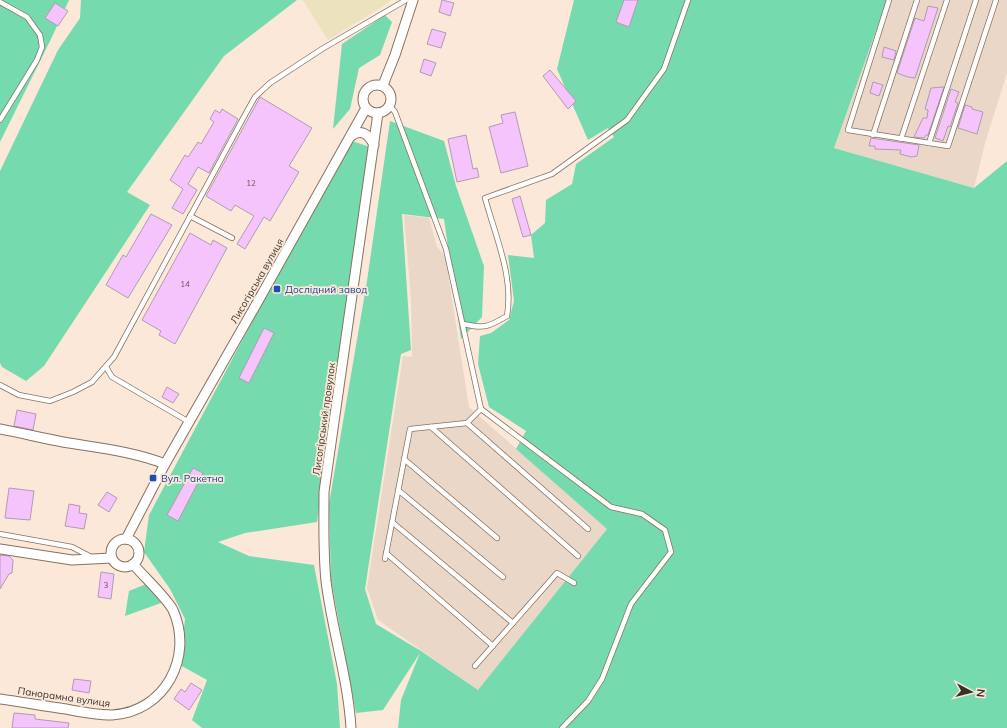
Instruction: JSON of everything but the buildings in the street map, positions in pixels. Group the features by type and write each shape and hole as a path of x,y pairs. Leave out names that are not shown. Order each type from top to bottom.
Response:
{"street":[{"path":"383,85 395,55 413,0"},
{"path":"378,84 383,85 391,93 392,100 390,106 385,111 378,113 371,112 366,108 363,101 363,94 367,88 378,84"},
{"name":"Лисогірська вулиця","path":"126,539 188,422 352,136 366,108"},
{"name":"Лисогірський провулок","path":"351,728 347,691 326,581 324,492 378,113"},
{"path":"352,136 357,132 364,132 370,137 374,145"},
{"path":"0,429 62,442 123,451 144,456 165,464"},
{"path":"126,539 133,542 137,547 137,558 133,564 121,566 112,558 111,550 115,543 126,539"},
{"path":"0,549 72,560 112,558"},
{"name":"Панорамна вулиця","path":"0,699 93,714 113,715 143,708 161,692 171,680 177,666 180,633 172,609 133,564"}],"lane":[{"path":"0,386 19,395 50,401 73,392 92,382 114,357 246,113 262,90 322,49 406,0"},
{"path":"463,324 480,328 492,324 507,316 510,301 508,279 485,198 552,174 627,120 664,70 688,0"},
{"path":"889,0 848,130 948,146 996,0"},
{"path":"873,135 916,0"},
{"path":"901,139 947,0"},
{"path":"929,143 976,0"},
{"path":"0,2 27,17 40,36 42,47 37,60 0,120"},
{"path":"390,106 395,112 446,249 481,409 611,507 642,514 665,530 671,552 631,604 602,679 588,701 562,728"},
{"path":"190,216 232,238"},
{"path":"106,367 112,377 188,422"},
{"path":"385,559 410,429 466,423 481,409"},
{"path":"466,423 588,529"},
{"path":"431,427 578,556"},
{"path":"404,459 497,538"},
{"path":"398,490 503,577"},
{"path":"392,522 512,624"},
{"path":"0,534 72,547 96,560"},
{"path":"386,553 493,646"},
{"path":"475,666 557,573 574,583"}],"shaded area":[{"path":"887,0 1007,0 1007,73 985,143 974,188 834,148"},
{"path":"404,215 429,218 437,247 445,255 469,407 607,529 478,690 378,620 367,588 403,356 412,357 411,299"}],"green space":[{"path":"0,0 69,0 0,142"},
{"path":"81,0 297,0 224,56 127,192 150,205 44,366 26,381 2,367 0,363 0,171 58,50 80,18"},
{"path":"574,0 887,0 834,148 974,188 1007,161 1007,728 398,728 401,700 420,653 383,710 356,713 331,580 329,504 367,281 390,121 444,141 456,186 484,266 482,317 461,339 444,219 402,214 411,350 401,354 365,589 376,624 421,651 478,690 607,529 516,449 526,431 489,407 478,364 480,336 491,333 509,320 514,301 508,255 534,258 531,235 545,223 546,200 572,184 576,164 614,137 608,128 588,140 557,69"},
{"path":"385,15 392,22 380,55 359,68 350,109 333,129 342,44"},
{"path":"349,140 370,147 317,522 245,533 218,542 249,556 314,565 337,684 340,728 202,728 192,720 207,680 180,665 185,619 170,589 144,552 149,515"},
{"path":"146,584 161,603 125,616 129,591"}],"sand":[{"path":"303,0 390,0 391,1 328,40"}],"place":[{"name":"Дослідний завод","path":"277,289"},
{"name":"Вул. Ракетна","path":"153,478"}]}
